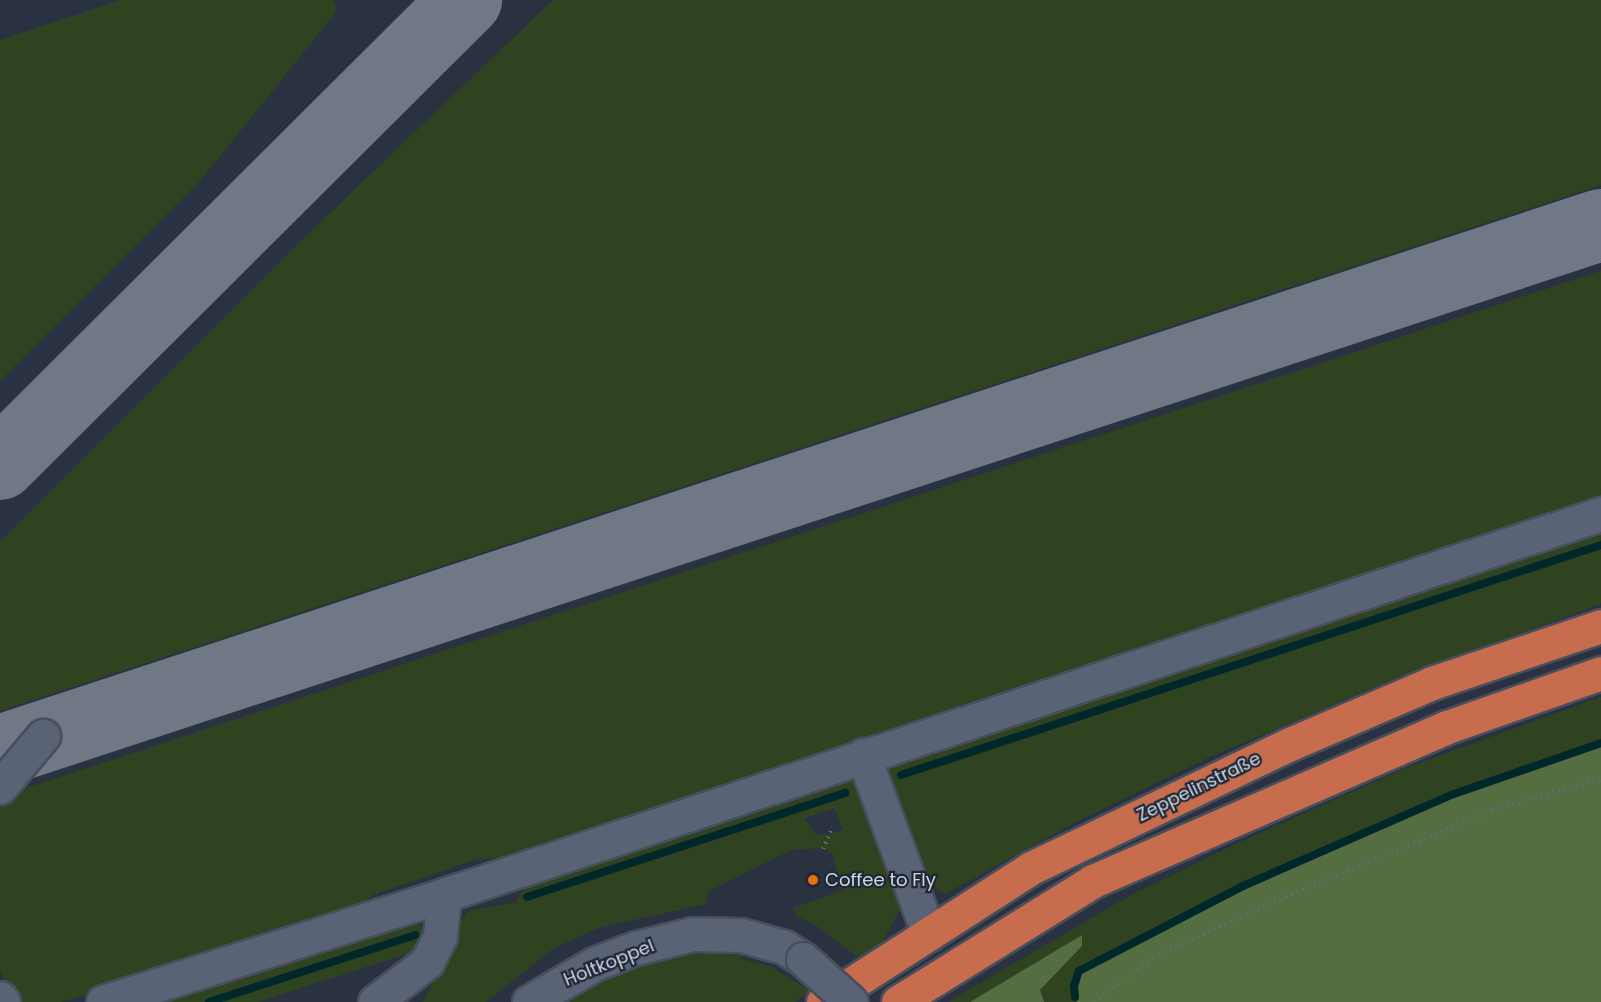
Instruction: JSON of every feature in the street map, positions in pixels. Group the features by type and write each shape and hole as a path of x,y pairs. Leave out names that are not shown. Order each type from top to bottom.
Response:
{"highway":[{"name":"Zeppelinstraße","path":"823,1002 1031,868 1290,744 1432,683 1601,626"},
{"path":"898,1002 1093,881 1447,727 1601,673"}],"street":[{"path":"103,1002 157,988 444,895 863,755 1601,514"},
{"path":"0,788 43,736"},
{"path":"863,755 929,934"},
{"path":"375,1002 427,962 440,936 444,895"},
{"name":"Holtkoppel","path":"529,1002 594,964 636,948 692,934 741,935 784,947 802,958 851,1002"},
{"path":"0,998 3,1002"}],"path":[{"path":"1094,1002 1159,954 1286,897 1495,809 1601,779"},
{"path":"823,849 833,828"}],"green space":[{"path":"121,0 333,0 337,11 200,181 0,381 0,40"},
{"path":"553,0 1601,0 1601,185 0,711 0,542 307,235"},
{"path":"1601,271 1601,503 1210,625 1192,639 527,857 477,859 373,895 340,918 62,1002 20,1002 0,972 0,802 8,794"},
{"path":"1601,523 1601,604 1384,683 1210,757 1076,822 945,894 931,884 899,824 887,776 892,761"},
{"path":"1601,697 1601,744 1075,997 1077,1002 1044,1002 1040,990 1082,946 1082,936 970,1002 948,1002 1131,895 1240,842 1408,767"},
{"path":"1601,743 1601,1002 1077,1002 1074,986 1079,971 1243,886 1454,794"},
{"path":"851,777 861,784 900,892 901,908 881,945 860,959 814,924 796,916 793,908 843,890 832,853 822,848 791,850 709,891 706,904 601,927 554,948 486,1002 423,1002 460,930 452,930 469,911 516,902 528,881","holes":["834,808 843,829 832,834 816,834 804,818"]},
{"path":"393,922 419,923 424,932 418,950 258,1002 141,1002"},
{"path":"1082,935 1082,946 1040,990 1044,1002 970,1002"},
{"path":"719,950 743,953 741,959 771,967 810,991 795,1002 558,1002 584,987 655,960"}],"waterway":[{"path":"901,775 1601,545"},
{"path":"1075,997 1074,986 1079,971 1243,886 1454,794 1601,743"},
{"path":"527,897 845,793"},
{"path":"209,1002 415,935"}],"taxiway":[{"path":"0,464 466,0"},
{"path":"0,751 1601,225"}],"place":[{"name":"Coffee to Fly","path":"813,880"}]}
